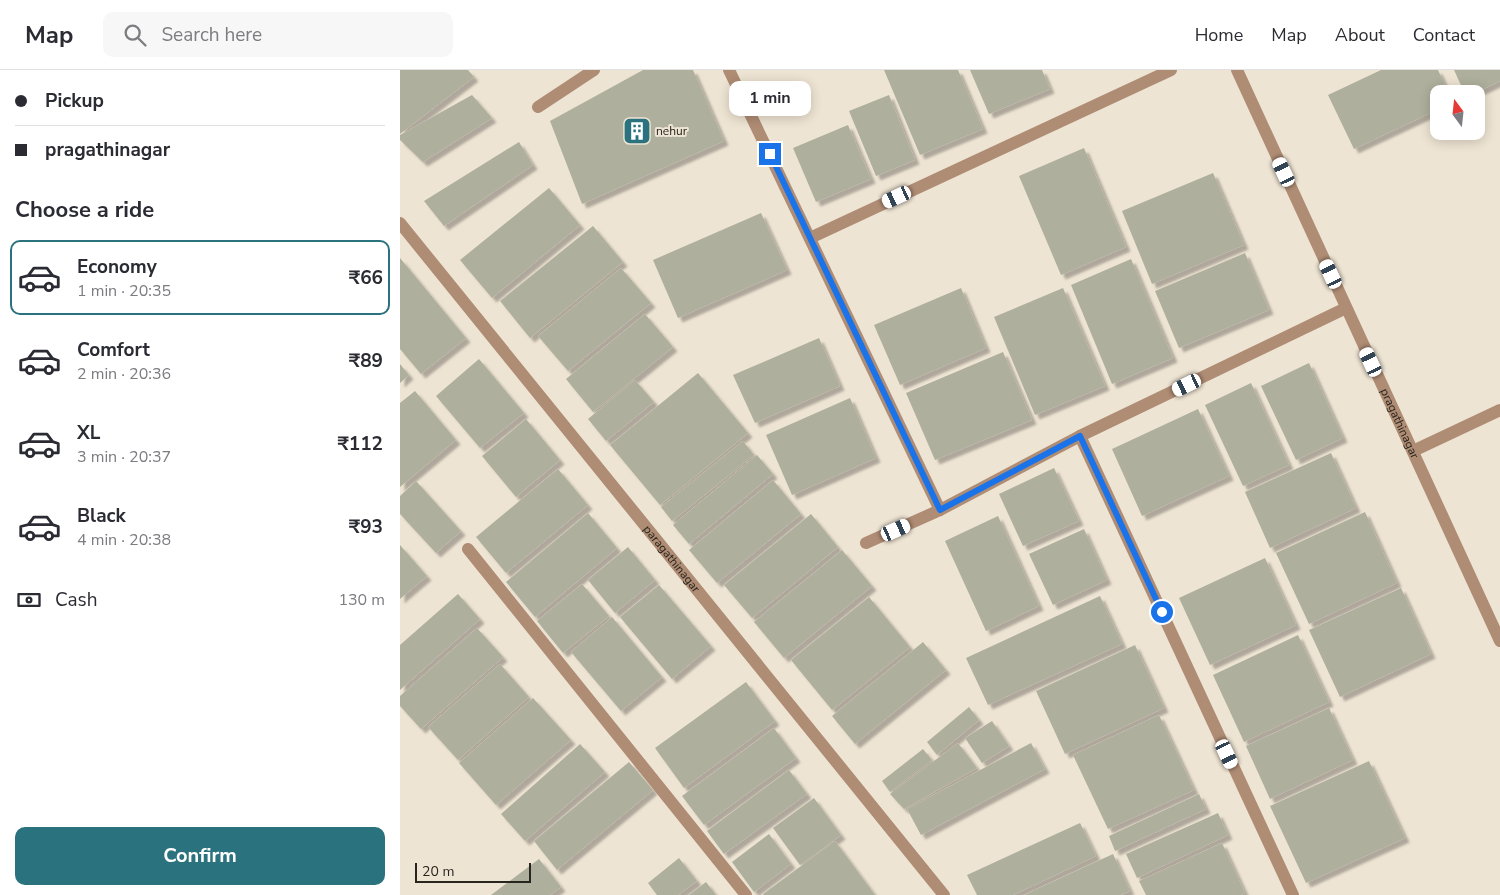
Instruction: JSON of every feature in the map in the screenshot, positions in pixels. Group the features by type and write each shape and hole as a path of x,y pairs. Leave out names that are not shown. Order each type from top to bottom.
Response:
{"street":[{"path":"538,107 594,70"},
{"path":"729,70 940,510"},
{"path":"810,238 1171,70"},
{"name":"pragathinagar","path":"1237,70 1500,641"},
{"name":"paragathinagar","path":"400,223 937,893"},
{"path":"866,543 940,510 1080,436 1346,308"},
{"path":"1413,451 1500,410"},
{"path":"1080,436 1293,895"},
{"path":"468,549 746,895"}],"building":[{"path":"400,70 468,70 474,77 400,134"},
{"name":"nehur","path":"643,70 693,70 724,141 582,204 550,121"},
{"path":"884,70 958,70 983,129 920,155"},
{"path":"970,70 1042,70 1050,89 989,114"},
{"path":"1381,70 1438,70 1445,85 1430,85 1430,113 1354,149 1328,95"},
{"path":"1454,70 1500,70 1500,81 1485,88 1485,85 1461,85"},
{"path":"472,95 492,118 423,162 400,140 400,135"},
{"path":"889,95 915,160 876,176 849,111"},
{"path":"848,125 871,179 816,202 793,148"},
{"path":"519,142 533,165 444,226 424,201"},
{"path":"1084,148 1126,247 1061,275 1019,176"},
{"path":"1213,173 1244,245 1152,284 1122,211"},
{"path":"549,188 580,225 492,298 460,260"},
{"path":"761,213 787,270 678,318 653,260"},
{"path":"593,226 623,262 530,338 500,301"},
{"path":"1245,253 1269,310 1179,348 1155,291"},
{"path":"400,258 466,338 421,374 400,349"},
{"path":"1131,259 1173,358 1112,384 1071,285"},
{"path":"621,268 651,303 568,371 538,336"},
{"path":"961,288 986,348 900,385 874,325"},
{"path":"1063,288 1105,386 1035,415 994,317"},
{"path":"645,314 673,347 593,412 566,379"},
{"path":"819,338 840,386 755,423 733,375"},
{"path":"1003,352 1032,420 935,460 906,393"},
{"path":"479,359 524,413 480,448 436,396"},
{"path":"1309,363 1343,438 1296,460 1261,386"},
{"path":"400,364 409,375 400,383"},
{"path":"698,373 748,433 660,505 610,445"},
{"path":"635,380 654,402 606,441 588,419"},
{"path":"1251,383 1289,465 1243,486 1205,405"},
{"path":"415,391 456,440 400,487 400,403"},
{"path":"850,398 876,458 792,495 766,435"},
{"path":"1198,409 1229,476 1142,516 1112,449"},
{"path":"526,419 560,460 516,497 482,456"},
{"path":"743,441 754,455 672,521 661,507"},
{"path":"1331,453 1356,508 1270,548 1245,492"},
{"path":"757,455 773,474 689,544 673,525"},
{"path":"1054,468 1079,521 1023,546 999,494"},
{"path":"558,469 588,505 506,573 476,537"},
{"path":"773,480 801,514 717,583 689,550"},
{"path":"416,481 461,531 436,553 400,514 400,496"},
{"path":"1365,512 1397,583 1309,624 1276,553"},
{"path":"588,513 617,548 535,617 506,582"},
{"path":"811,514 838,547 752,618 724,585"},
{"path":"998,516 1039,606 986,631 945,541"},
{"path":"1084,529 1107,580 1053,605 1029,554"},
{"path":"400,545 427,576 400,599"},
{"path":"628,547 655,580 615,613 588,580"},
{"path":"842,550 872,586 784,658 754,622"},
{"path":"1265,558 1296,625 1210,665 1179,598"},
{"path":"582,584 609,616 563,653 537,621"},
{"path":"659,585 711,646 672,679 620,617"},
{"path":"1401,588 1431,654 1340,697 1309,630"},
{"path":"458,594 480,619 400,690 400,645"},
{"path":"1100,596 1122,644 988,705 966,658"},
{"path":"869,597 910,647 832,710 791,660"},
{"path":"612,617 662,677 621,711 571,652"},
{"path":"477,628 503,657 421,729 400,706 400,696"},
{"path":"1298,635 1329,702 1244,742 1213,675"},
{"path":"923,642 946,670 855,744 832,716"},
{"path":"1135,645 1164,708 1065,754 1036,691"},
{"path":"500,664 529,697 458,760 428,727"},
{"path":"746,682 775,721 684,788 655,748"},
{"path":"533,698 571,740 496,805 459,763"},
{"path":"969,707 979,720 937,755 927,742"},
{"path":"1329,708 1353,760 1270,799 1246,746"},
{"path":"1159,715 1194,790 1108,829 1073,755"},
{"path":"992,721 1009,746 982,763 965,738"},
{"path":"774,728 796,758 704,825 682,796"},
{"path":"958,743 977,768 904,809 890,794"},
{"path":"1031,743 1045,769 921,835 907,809"},
{"path":"580,744 605,772 525,841 501,814"},
{"path":"923,749 932,760 890,792 882,781"},
{"path":"1369,761 1405,838 1306,883 1270,806"},
{"path":"629,762 653,790 557,870 534,841"},
{"path":"789,770 807,794 724,854 707,831"},
{"path":"1199,794 1206,809 1115,851 1109,836"},
{"path":"814,798 841,835 800,865 773,828"},
{"path":"1218,813 1228,835 1137,878 1126,854"},
{"path":"1080,823 1096,856 1013,895 977,895 967,875"},
{"path":"769,834 791,864 754,892 732,862"},
{"path":"835,841 875,895 763,894"},
{"path":"1222,843 1245,893 1241,895 1146,895 1139,881"},
{"path":"1113,854 1130,891 1120,895 1024,895"},
{"path":"679,858 697,881 678,895 657,895 648,883"},
{"path":"539,859 561,887 550,895 491,895"},
{"path":"706,882 716,895 689,895"}],"place":[{"name":"nehur","path":"637,131"}],"route":[{"path":"770,154 940,510 1080,436 1162,612"}]}
